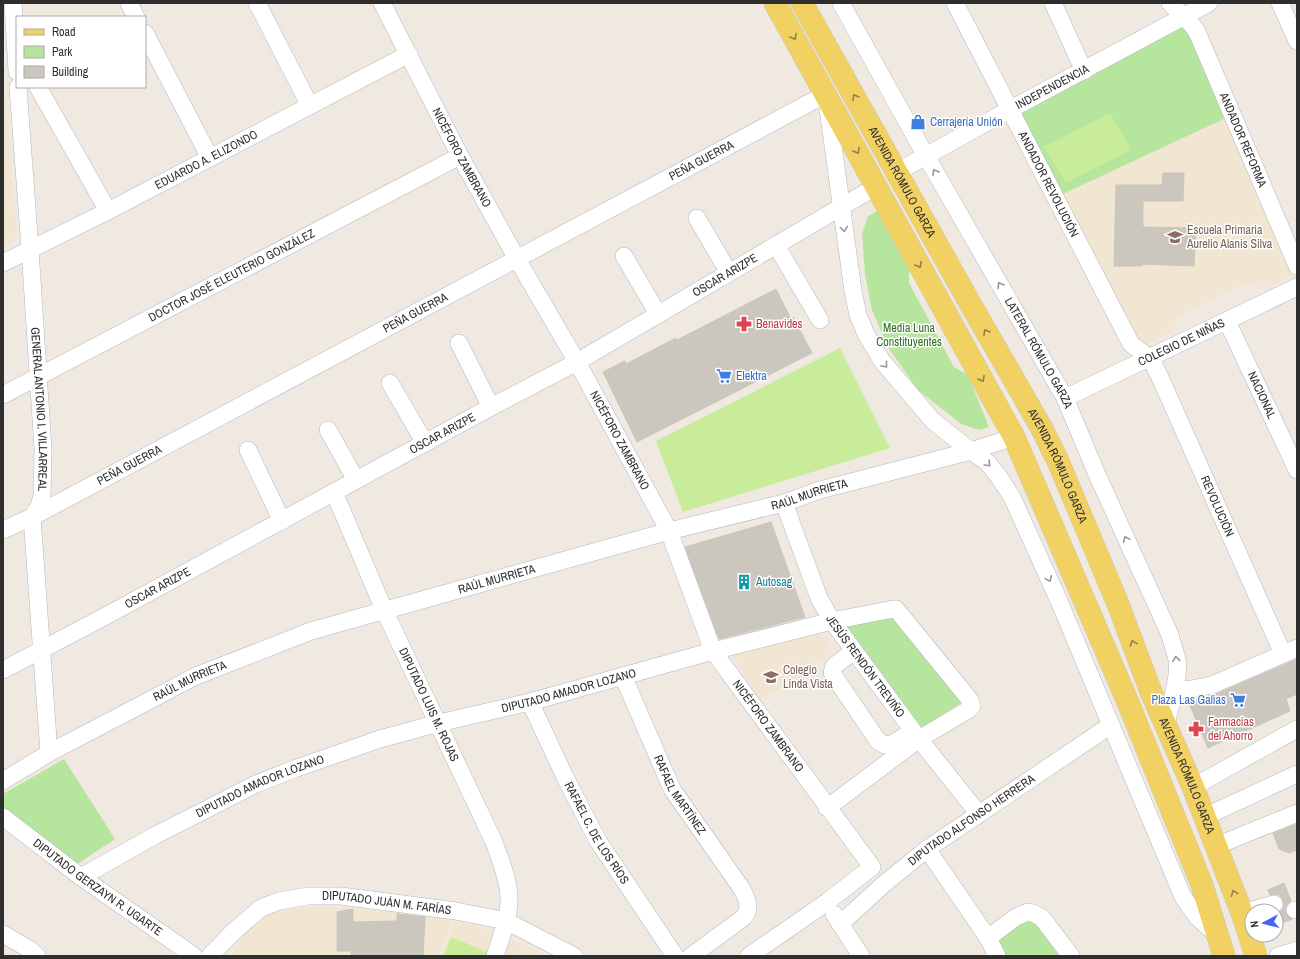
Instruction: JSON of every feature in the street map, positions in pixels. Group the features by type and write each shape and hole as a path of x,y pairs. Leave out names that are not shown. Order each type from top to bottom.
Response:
{"main road":[{"name":"AVENIDA RÓMULO GARZA","path":"775,3 1014,437 1130,707 1202,884 1224,956"},
{"name":"AVENIDA RÓMULO GARZA","path":"802,3 1058,461 1118,604 1152,692 1193,787 1242,913 1256,956"}],"street":[{"path":"3,7 13,3 16,48"},
{"path":"129,3 136,16"},
{"path":"257,3 310,106"},
{"name":"NICÉFORO ZAMBRANO","path":"382,3 460,156 669,531 712,651 872,867 827,902"},
{"name":"LATERAL RÓMULO GARZA","path":"841,3 926,156 1065,398 1095,470 1170,634 1177,660 1175,690 1166,724"},
{"name":"ANDADOR REVOLUCIÓN","path":"955,3 1131,344 1150,358"},
{"path":"1053,3 1084,71"},
{"name":"ANDADOR REFORMA","path":"1170,3 1197,32 1297,266"},
{"name":"INDEPENDENCIA","path":"897,172 1209,3"},
{"path":"1280,3 1297,41"},
{"path":"146,36 210,158"},
{"name":"EDUARDO A. ELIZONDO","path":"3,263 108,211 409,54"},
{"name":"GENERAL ANTONIO I. VILLARREAL","path":"18,88 43,449 43,487 39,506 32,517 48,753"},
{"path":"39,88 108,211"},
{"name":"AVENIDA RÓMULO GARZA","path":"826,94 853,291 858,315 866,334 882,361 933,421 987,462 999,477 1012,498 1059,601 1183,897 1198,918 1218,935"},
{"name":"PEÑA GUERRA","path":"3,530 32,517 826,94"},
{"name":"DOCTOR JOSÉ ELEUTERIO GONZÁLEZ","path":"3,395 460,156"},
{"name":"OSCAR ARIZPE","path":"3,670 576,362 877,186"},
{"path":"697,218 729,273"},
{"path":"776,245 820,320"},
{"path":"624,256 658,314"},
{"name":"COLEGIO DE NIÑAS","path":"1065,398 1297,287"},
{"name":"NACIONAL","path":"1227,321 1297,470"},
{"path":"459,343 491,407"},
{"name":"REVOLUCIÓN","path":"1150,358 1290,651"},
{"path":"390,383 425,443"},
{"path":"328,430 356,480"},
{"name":"RAÚL MURRIETA","path":"3,781 48,753 196,676 311,631 385,612 669,531 784,502 820,490 971,451 1014,437"},
{"path":"248,450 282,521"},
{"name":"DIPUTADO LUIS M. ROJAS","path":"334,492 385,612 439,723 494,842 505,875 509,896 506,920 495,956"},
{"name":"JESÚS RENDÓN TREVIÑO","path":"784,502 819,598 832,622 916,735 978,813"},
{"name":"DIPUTADO AMADOR LOZANO","path":"81,877 161,832 256,784 380,739 439,723 530,702 712,651 893,608 896,609 970,700 972,706 968,710 916,735"},
{"path":"854,651 834,666 832,673 878,741 885,745 892,744 916,735"},
{"path":"1175,690 1206,687 1290,651"},
{"name":"RAFAEL MARTÍNEZ","path":"623,676 672,789 742,889 748,906 747,912 743,918 691,956"},
{"name":"RAFAEL C. DE LOS RÍOS","path":"530,702 565,777 598,841 675,956"},
{"name":"DIPUTADO ALFONSO HERRERA","path":"840,924 926,848 1111,725"},
{"path":"1193,787 1297,729"},
{"path":"827,808 916,735"},
{"path":"1204,817 1297,774"},
{"path":"1216,846 1297,813"},
{"name":"DIPUTADO GERZAYN R. UGARTE","path":"3,817 81,877 194,956"},
{"path":"926,848 988,938 997,956"},
{"name":"DIPUTADO JUÁN M. FARÍAS","path":"210,956 233,932 262,908 279,901 308,896 341,896 456,911 506,920 574,956"},
{"path":"749,956 827,902 861,956"},
{"path":"988,938 1016,917 1028,912 1033,913 1042,918 1071,956"},
{"path":"3,934 29,949 36,956"},
{"path":"1278,956 1297,950"}],"shaded area":[{"path":"3,72 17,232 12,242 3,247"},
{"name":"Escuela Primaria Aurelio Alanis Silva","path":"1228,117 1296,274 1262,290 1251,281 1176,317 1172,333 1143,344 1126,342 1050,200"},
{"name":"Colegio Linda Vista","path":"815,627 832,653 761,700 731,653"},
{"path":"292,907 402,911 454,917 439,956 232,956 250,923 277,909"},
{"path":"456,920 503,935 547,956 442,956"}],"green space":[{"path":"1185,23 1228,117 1050,200 1007,118"},
{"path":"1110,113 1131,150 1066,183 1044,147"},
{"name":"Media Luna Constituyentes","path":"878,211 909,266 909,283 954,367 968,375 989,427 979,430 961,424 918,390 888,347 872,310 865,274 862,234 868,216"},
{"path":"840,348 890,448 683,512 656,441"},
{"path":"893,610 962,702 918,731 840,627"},
{"path":"64,759 115,839 76,865 3,814 3,794"},
{"path":"1031,915 1059,956 1002,956 996,941"},
{"path":"451,937 487,952 485,956 443,956"}],"building":[{"path":"1163,173 1184,173 1183,201 1143,201 1143,227 1196,228 1194,266 1142,264 1142,266 1114,266 1116,185 1162,185"},
{"path":"776,289 791,319 793,317 812,353 637,442 603,372 625,361 626,364 676,338 677,340"},
{"name":"Autosag","path":"771,522 805,617 719,639 685,547"},
{"name":"Plaza Las Galias","path":"1297,659 1297,694 1286,699 1290,711 1208,748 1188,701 1216,694"},
{"path":"1297,824 1297,850 1289,853 1279,849 1273,833"},
{"path":"1284,883 1291,901 1285,910 1287,915 1292,919 1284,922 1284,903 1281,897 1277,894 1270,895 1268,890"},
{"path":"353,909 353,922 397,921 397,914 425,917 423,956 351,956 351,951 337,951 337,912"}],"place":[{"name":"Cerrajería Unión","path":"918,122"},
{"name":"Escuela Primaria Aurelio Alanis Silva","path":"1175,237"},
{"name":"Benavides","path":"744,324"},
{"name":"Elektra","path":"724,376"},
{"name":"Autosag","path":"744,582"},
{"name":"Colegio Linda Vista","path":"771,677"},
{"name":"Plaza Las Galias","path":"1238,700"},
{"name":"Farmacias del Ahorro","path":"1196,729"}]}
